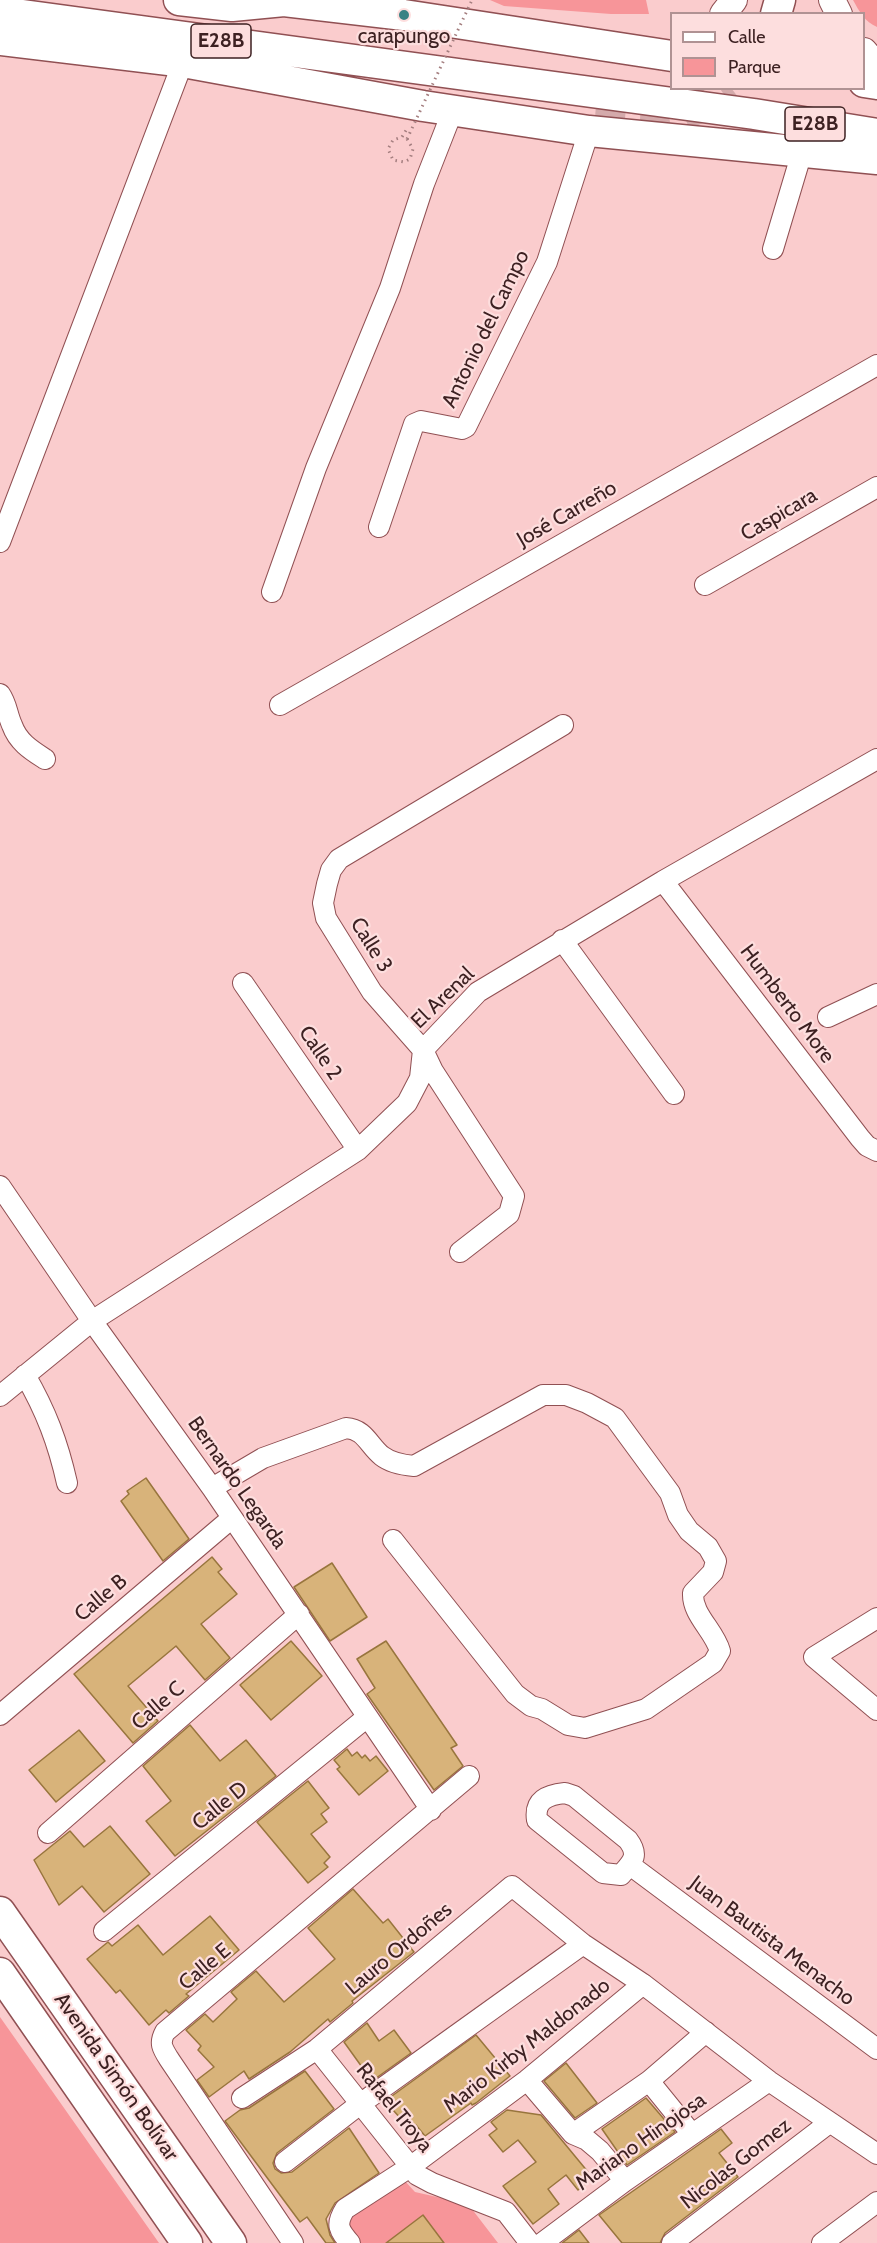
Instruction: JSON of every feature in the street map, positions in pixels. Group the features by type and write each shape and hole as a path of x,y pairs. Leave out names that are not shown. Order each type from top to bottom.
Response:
{"highway":[{"name":"E28B","path":"179,0 232,6 293,1 404,15 670,56"},
{"name":"E28B","path":"0,12 754,114 877,134"},
{"path":"0,40 358,80 591,124"},
{"path":"183,62 453,110 591,124 802,152 877,159"},
{"name":"Avenida Simón Bolívar","path":"0,1912 231,2243"},
{"name":"Avenida Simón Bolívar","path":"0,1973 188,2243"}],"main road":[{"path":"725,12 734,0"},
{"path":"640,52 670,43"},
{"path":"865,52 877,66"}],"street":[{"path":"0,542 183,62"},
{"path":"272,592 316,468 390,288 424,184 453,110"},
{"name":"Antonio del Campo","path":"379,527 414,424 421,421 462,429 466,427 547,262 591,124"},
{"path":"773,249 802,152"},
{"name":"José Carreño","path":"280,705 877,365"},
{"name":"Caspicara","path":"705,585 877,487"},
{"path":"0,694 6,702 12,726 24,746 45,759"},
{"name":"Calle 3","path":"460,1252 509,1214 514,1196 433,1071 423,1050 372,992 326,918 323,903 331,870 339,859 562,725"},
{"name":"El Arenal","path":"0,1396 92,1321 358,1150 407,1103 420,1078 423,1050 478,992 663,880 877,759"},
{"name":"Humberto More","path":"663,880 853,1129 867,1146 877,1151"},
{"path":"562,940 674,1094"},
{"name":"Calle 2","path":"243,983 358,1150"},
{"path":"828,1017 877,994"},
{"name":"Bernardo Legarda","path":"0,1186 92,1321 212,1488 299,1614 366,1718 431,1810"},
{"path":"25,1375 42,1405 58,1443 67,1483"},
{"path":"212,1488 263,1458 346,1428 354,1428 363,1434 387,1460 414,1466 543,1395 566,1395 615,1418 670,1493 678,1515 689,1531 708,1547 716,1561 713,1572 693,1593 693,1605 717,1639 720,1651 713,1663 646,1709 585,1728 567,1725 542,1709 531,1706 515,1694 393,1540"},
{"name":"Calle B","path":"0,1715 232,1518"},
{"name":"Calle C","path":"48,1833 299,1614"},
{"path":"877,1618 814,1657 877,1710"},
{"name":"Calle D","path":"104,1931 366,1718"},
{"name":"Calle E","path":"293,2243 161,2047 161,2040 165,2032 469,1776"},
{"path":"564,1793 574,1796 628,1840 634,1848 634,1868 621,1875 603,1873 537,1820 535,1811 538,1803 553,1795 564,1793"},
{"name":"Juan Bautista Menacho","path":"634,1868 877,2049"},
{"name":"Lauro Ordoñes","path":"242,2098 317,2049 512,1886 583,1944"},
{"path":"285,2162 360,2104 583,1944 643,1984 769,2081 877,2154"},
{"name":"Mario Kirby Maldonado","path":"350,2243 340,2230 339,2218 345,2209 410,2167 527,2079 643,1984"},
{"path":"573,2134 649,2081 706,2032"},
{"name":"Rafael Troya","path":"317,2049 417,2175 506,2212 530,2243"},
{"path":"527,2079 573,2134 587,2140 600,2151 625,2181"},
{"path":"649,2081 692,2134"},
{"name":"Mariano Hinojosa","path":"542,2243 625,2181 769,2081"},
{"name":"Nicolas Gomez","path":"672,2243 829,2123"},
{"path":"822,2243 877,2202"}],"path":[{"path":"402,137 393,140 388,149 389,156 398,163 410,159 413,154 412,144 407,140 472,0"}],"green space":[{"path":"490,0 646,0 649,14 611,14 504,6"},
{"path":"853,0 877,0 877,27 865,18 865,12 860,12"},
{"path":"0,2017 159,2243 0,2243"},
{"path":"403,2179 415,2192 468,2204 498,2243 360,2243 343,2221"}],"building":[{"path":"146,1478 189,1539 163,1561 121,1501 129,1494 127,1491"},
{"path":"212,1557 222,1569 218,1572 237,1594 201,1624 230,1658 205,1680 176,1646 128,1686 158,1721 133,1743 74,1674"},
{"path":"332,1563 367,1617 330,1641 294,1587"},
{"path":"291,1641 322,1676 271,1720 240,1685"},
{"path":"386,1641 457,1745 451,1748 463,1766 434,1790 367,1694 375,1688 357,1659"},
{"path":"190,1725 220,1761 246,1740 276,1776 175,1856 146,1821 171,1801 143,1766"},
{"path":"79,1730 105,1761 56,1802 29,1770"},
{"path":"347,1749 352,1756 357,1752 362,1758 365,1755 370,1761 376,1756 388,1771 359,1795 337,1769 340,1767 334,1760"},
{"path":"308,1781 329,1808 321,1814 327,1822 311,1834 330,1857 324,1863 328,1867 308,1883 257,1822"},
{"path":"110,1826 150,1874 104,1912 82,1886 59,1905 34,1860 70,1831 84,1847"},
{"path":"353,1889 383,1923 388,1919 414,1952 352,2001 353,2003 330,2022 328,2019 290,2052 249,2079 244,2071 209,2097 197,2080 214,2067 198,2050 201,2046 186,2030 205,2014 213,2022 237,1999 231,1992 256,1971 284,2002 335,1959 308,1928"},
{"path":"210,1916 239,1950 186,1994 189,1996 169,2013 166,2010 149,2025 120,1990 116,1993 87,1959 108,1942 112,1946 138,1925 163,1955"},
{"path":"367,2023 379,2041 394,2030 411,2053 372,2081 344,2042"},
{"path":"476,2035 510,2076 476,2103 472,2105 471,2103 425,2136 416,2125 410,2129 385,2101"},
{"path":"566,2063 597,2103 575,2118 544,2081"},
{"path":"305,2071 334,2109 277,2153 273,2163 275,2169 281,2173 292,2172 349,2128 379,2173 335,2203 326,2219 330,2235 335,2243 326,2243 307,2217 300,2222 225,2121"},
{"path":"646,2098 675,2132 627,2165 602,2129"},
{"path":"507,2110 541,2115 593,2178 578,2190 566,2175 548,2189 559,2204 533,2224 503,2186 536,2162 518,2140 503,2152 489,2135 497,2129 491,2122"},
{"path":"721,2129 732,2143 719,2153 738,2177 665,2233 660,2243 622,2243 599,2215"},
{"path":"423,2215 444,2243 386,2243"},
{"path":"579,2230 589,2243 562,2243"}],"tunnel":[{"path":"595,117 642,122 669,120 701,107 728,90"}],"place":[{"name":"carapungo","path":"404,15"}]}
